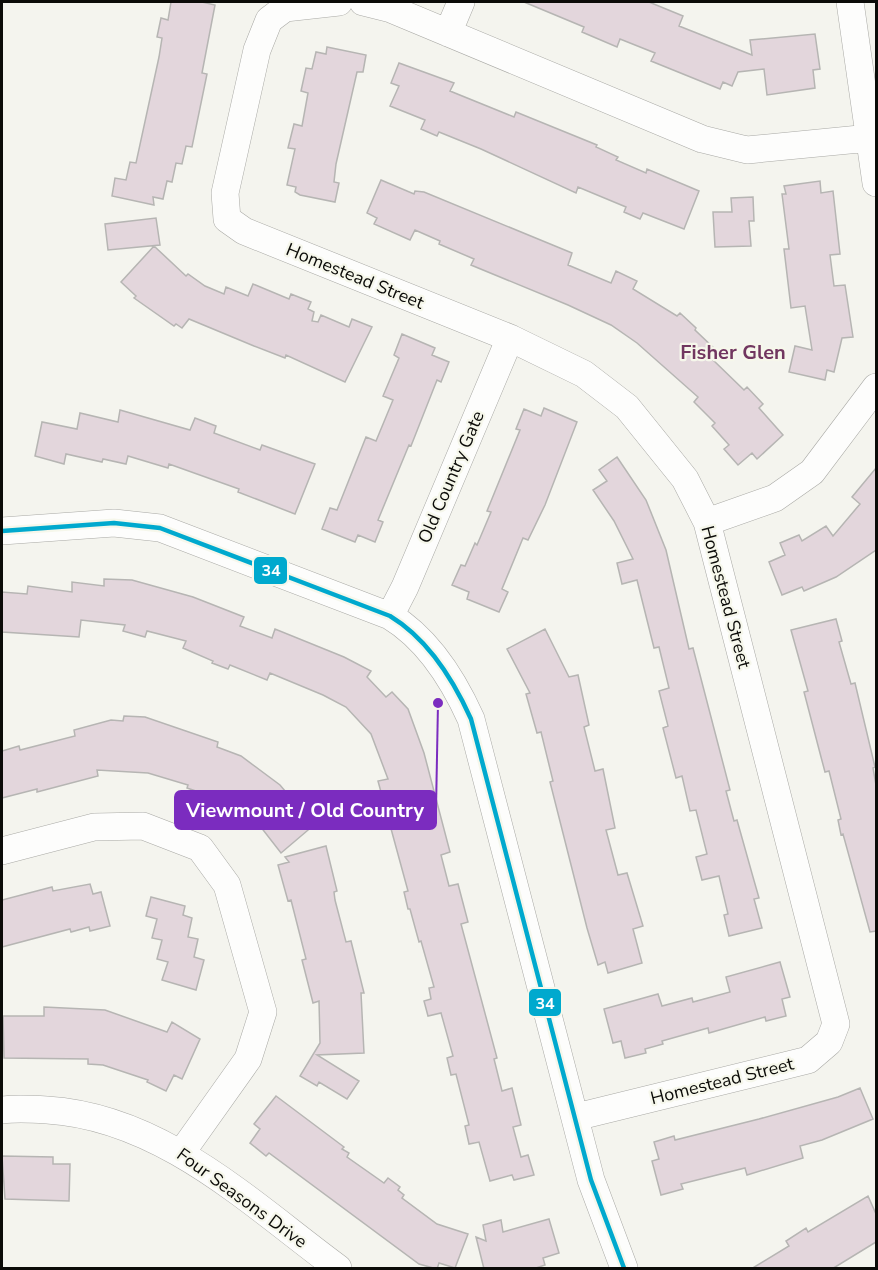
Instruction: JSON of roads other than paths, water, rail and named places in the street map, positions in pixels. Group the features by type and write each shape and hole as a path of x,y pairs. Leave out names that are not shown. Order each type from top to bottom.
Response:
{"street":[{"name":"Homestead Street","path":"339,2 285,8 269,20 257,50 225,193 227,219 244,231 510,338 584,374 627,407 685,479 706,522 836,1024 829,1042 808,1060 576,1117"},
{"path":"363,2 392,9 702,139 747,150 870,138"},
{"path":"448,33 461,2"},
{"path":"850,2 876,183"},
{"name":"Old Country Gate","path":"390,616 510,338"},
{"path":"706,522 775,498 812,472 876,387"},
{"path":"2,531 114,523 160,528 390,616 405,625 438,661 461,697 471,719 591,1179 624,1269"},
{"path":"2,851 94,827 143,826 200,848 226,885 263,1012 248,1059 182,1152"},
{"name":"Four Seasons Drive","path":"2,1110 13,1108 72,1112 134,1129 182,1152 338,1269"}],"place":[{"name":"Viewmount / Old Country","path":"438,703"}],"district":[{"name":"Fisher Glen","path":"733,352"}]}
